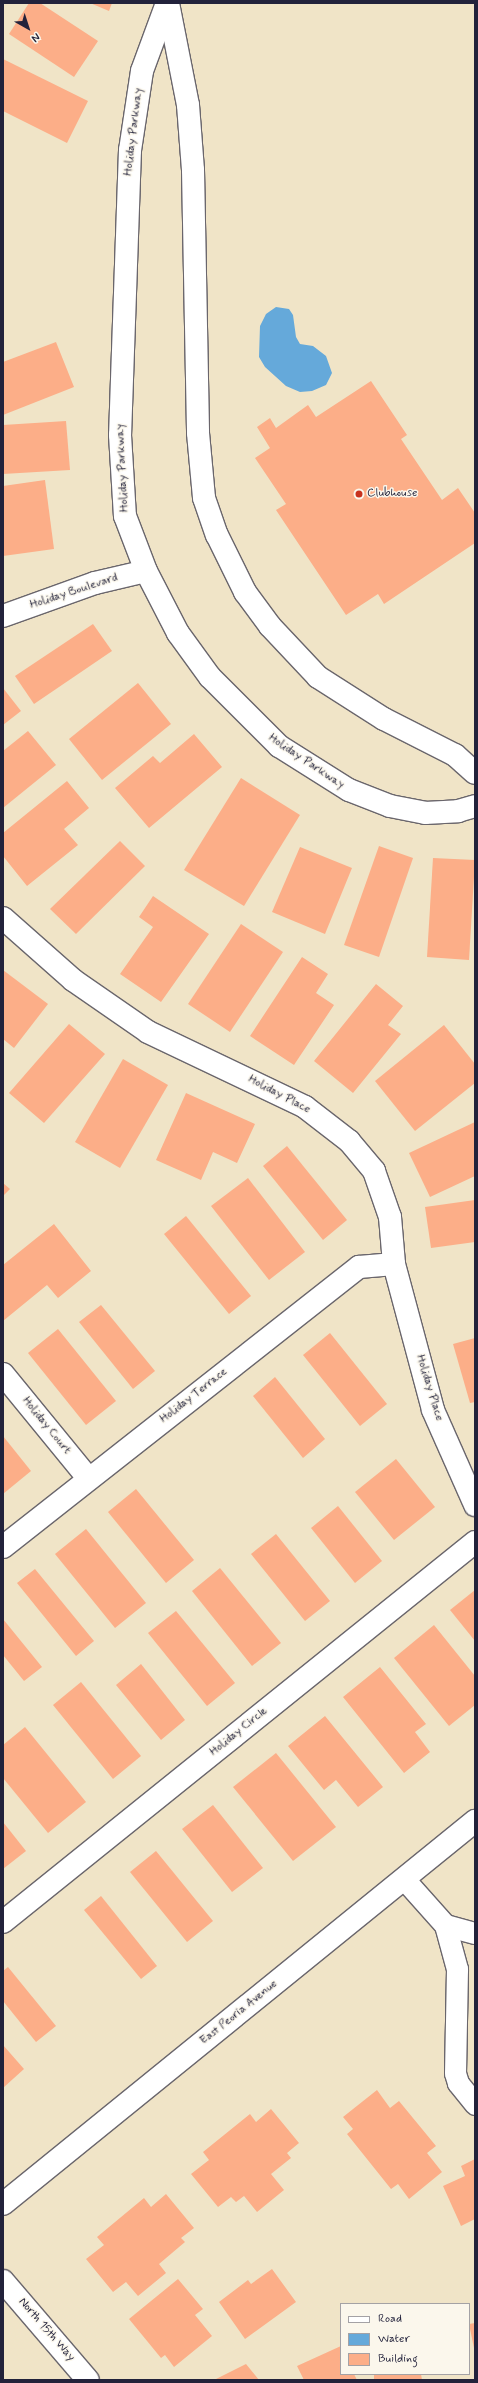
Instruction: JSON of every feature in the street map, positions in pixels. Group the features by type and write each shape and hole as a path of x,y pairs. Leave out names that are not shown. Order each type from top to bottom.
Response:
{"street":[{"name":"Holiday Parkway","path":"167,3 142,71 130,150 129,173 120,435 125,516 146,571 178,633 210,677 279,746 349,790 390,806 425,813 458,811 475,806"},
{"name":"Holiday Parkway","path":"167,3 188,105 193,170 198,433 204,498 217,535 246,592 270,626 318,677 384,719 455,755 475,773"},
{"name":"Holiday Boulevard","path":"3,616 95,583 146,571"},
{"name":"Holiday Place","path":"3,918 72,980 148,1032 305,1106 349,1141 374,1171 390,1217 394,1264 433,1410 475,1505"},
{"name":"Holiday Terrace","path":"3,1547 88,1478 359,1267 394,1264"},
{"name":"Holiday Court","path":"3,1374 88,1478"},
{"name":"Holiday Circle","path":"3,1922 475,1542"},
{"name":"East Peoria Avenue","path":"3,2204 475,1821"},
{"name":"North 15th Way","path":"3,2281 88,2380"}],"lane":[{"path":"404,1878 445,1925 457,1969 458,1983 455,2073 458,2084 475,2104"},
{"path":"445,1925 475,1933"}],"water":[{"path":"276,307 289,309 293,315 296,337 300,344 313,346 326,356 332,373 326,385 312,391 300,392 286,386 265,367 259,357 260,326 266,314"}],"building":[{"path":"29,3 40,3 98,41 74,77 9,34"},
{"path":"90,3 112,3 109,11"},
{"path":"3,59 88,101 67,143 3,111"},
{"path":"56,342 74,387 3,415 3,362"},
{"name":"Clubhouse","path":"371,381 407,435 401,439 442,500 458,488 475,513 475,543 384,604 378,594 346,615 276,510 286,504 255,458 270,448 257,427 270,418 276,428 308,405 316,417"},
{"path":"66,421 70,470 3,474 3,425"},
{"path":"45,480 54,549 3,556 3,486"},
{"path":"93,624 112,651 34,704 15,676"},
{"path":"138,683 171,724 102,780 69,739"},
{"path":"3,688 21,711 3,725"},
{"path":"28,731 56,765 3,808 3,751"},
{"path":"194,734 222,767 149,828 115,788 153,756 160,763"},
{"path":"241,778 300,815 244,906 184,870"},
{"path":"67,781 89,808 64,829 78,845 27,886 3,856 3,833"},
{"path":"120,841 145,866 76,934 50,909"},
{"path":"379,846 413,858 379,957 344,945"},
{"path":"300,847 352,868 325,934 272,912"},
{"path":"433,858 475,860 469,960 427,957"},
{"path":"153,896 209,934 161,1002 120,974 153,927 139,917"},
{"path":"241,924 283,952 230,1032 188,1004"},
{"path":"302,957 328,974 316,993 334,1005 294,1065 250,1036"},
{"path":"3,970 48,1004 14,1048 3,1039"},
{"path":"376,984 403,1006 388,1025 401,1034 353,1093 314,1061"},
{"path":"69,1024 105,1054 44,1123 9,1093"},
{"path":"444,1025 475,1064 475,1083 415,1131 375,1081"},
{"path":"123,1059 168,1085 120,1168 75,1142"},
{"path":"186,1093 255,1124 237,1163 213,1152 201,1180 156,1160"},
{"path":"475,1122 475,1176 430,1197 409,1153"},
{"path":"287,1146 347,1220 323,1240 263,1166"},
{"path":"248,1178 305,1252 269,1280 211,1206"},
{"path":"3,1183 10,1189 3,1196"},
{"path":"475,1200 475,1242 431,1248 425,1207"},
{"path":"186,1216 251,1296 229,1314 164,1234"},
{"path":"54,1224 91,1271 58,1298 47,1285 3,1321 3,1265"},
{"path":"101,1305 155,1371 133,1389 79,1322"},
{"path":"58,1329 116,1401 86,1425 28,1353"},
{"path":"330,1333 387,1404 360,1426 303,1355"},
{"path":"475,1338 475,1402 470,1403 453,1344"},
{"path":"275,1377 325,1439 303,1458 253,1396"},
{"path":"3,1436 31,1471 3,1494"},
{"path":"396,1459 435,1507 394,1540 355,1492"},
{"path":"136,1489 194,1560 166,1583 108,1512"},
{"path":"338,1506 382,1561 355,1583 311,1528"},
{"path":"86,1529 146,1603 115,1628 55,1554"},
{"path":"276,1534 330,1601 305,1621 251,1554"},
{"path":"220,1568 281,1643 252,1666 192,1591"},
{"path":"35,1569 94,1641 76,1656 17,1583"},
{"path":"475,1590 475,1641 450,1610"},
{"path":"176,1611 235,1683 207,1706 148,1633"},
{"path":"3,1619 42,1667 24,1681 3,1655"},
{"path":"434,1625 475,1676 475,1705 449,1726 394,1658"},
{"path":"141,1664 185,1720 161,1740 116,1685"},
{"path":"380,1667 426,1724 415,1732 430,1752 404,1773 343,1697"},
{"path":"81,1682 141,1756 113,1779 53,1705"},
{"path":"325,1716 383,1787 358,1807 336,1780 324,1790 288,1746"},
{"path":"25,1727 86,1802 48,1833 3,1778 3,1745"},
{"path":"276,1753 336,1827 293,1861 233,1787"},
{"path":"213,1805 263,1868 232,1892 182,1829"},
{"path":"3,1822 26,1851 3,1869"},
{"path":"156,1851 213,1921 187,1942 130,1872"},
{"path":"101,1896 157,1966 141,1979 84,1910"},
{"path":"8,1967 56,2026 36,2042 3,2001 3,1971"},
{"path":"3,2045 24,2069 3,2088"},
{"path":"377,2090 390,2108 399,2101 436,2146 427,2153 442,2172 409,2199 398,2184 391,2189 347,2134 353,2129 343,2117"},
{"path":"271,2109 299,2143 287,2153 291,2158 271,2174 284,2190 257,2212 244,2196 236,2202 231,2197 218,2207 191,2174 209,2160 203,2152 250,2114 256,2122"},
{"path":"475,2159 475,2219 461,2226 443,2186 465,2176 461,2166"},
{"path":"166,2194 194,2228 181,2238 185,2242 159,2264 166,2273 138,2296 126,2282 113,2292 86,2259 104,2245 97,2237 144,2198 151,2207"},
{"path":"272,2269 296,2302 245,2339 219,2302 248,2280 251,2284"},
{"path":"178,2279 203,2309 195,2315 212,2336 174,2367 165,2355 161,2358 129,2319"},
{"path":"475,2323 475,2348 470,2329 470,2324"},
{"path":"340,2346 340,2375 354,2375 357,2380 304,2380 297,2366"},
{"path":"246,2364 259,2380 214,2380"},
{"path":"374,2375 421,2375 422,2380 374,2380"}],"place":[{"name":"Clubhouse","path":"359,494"}]}
